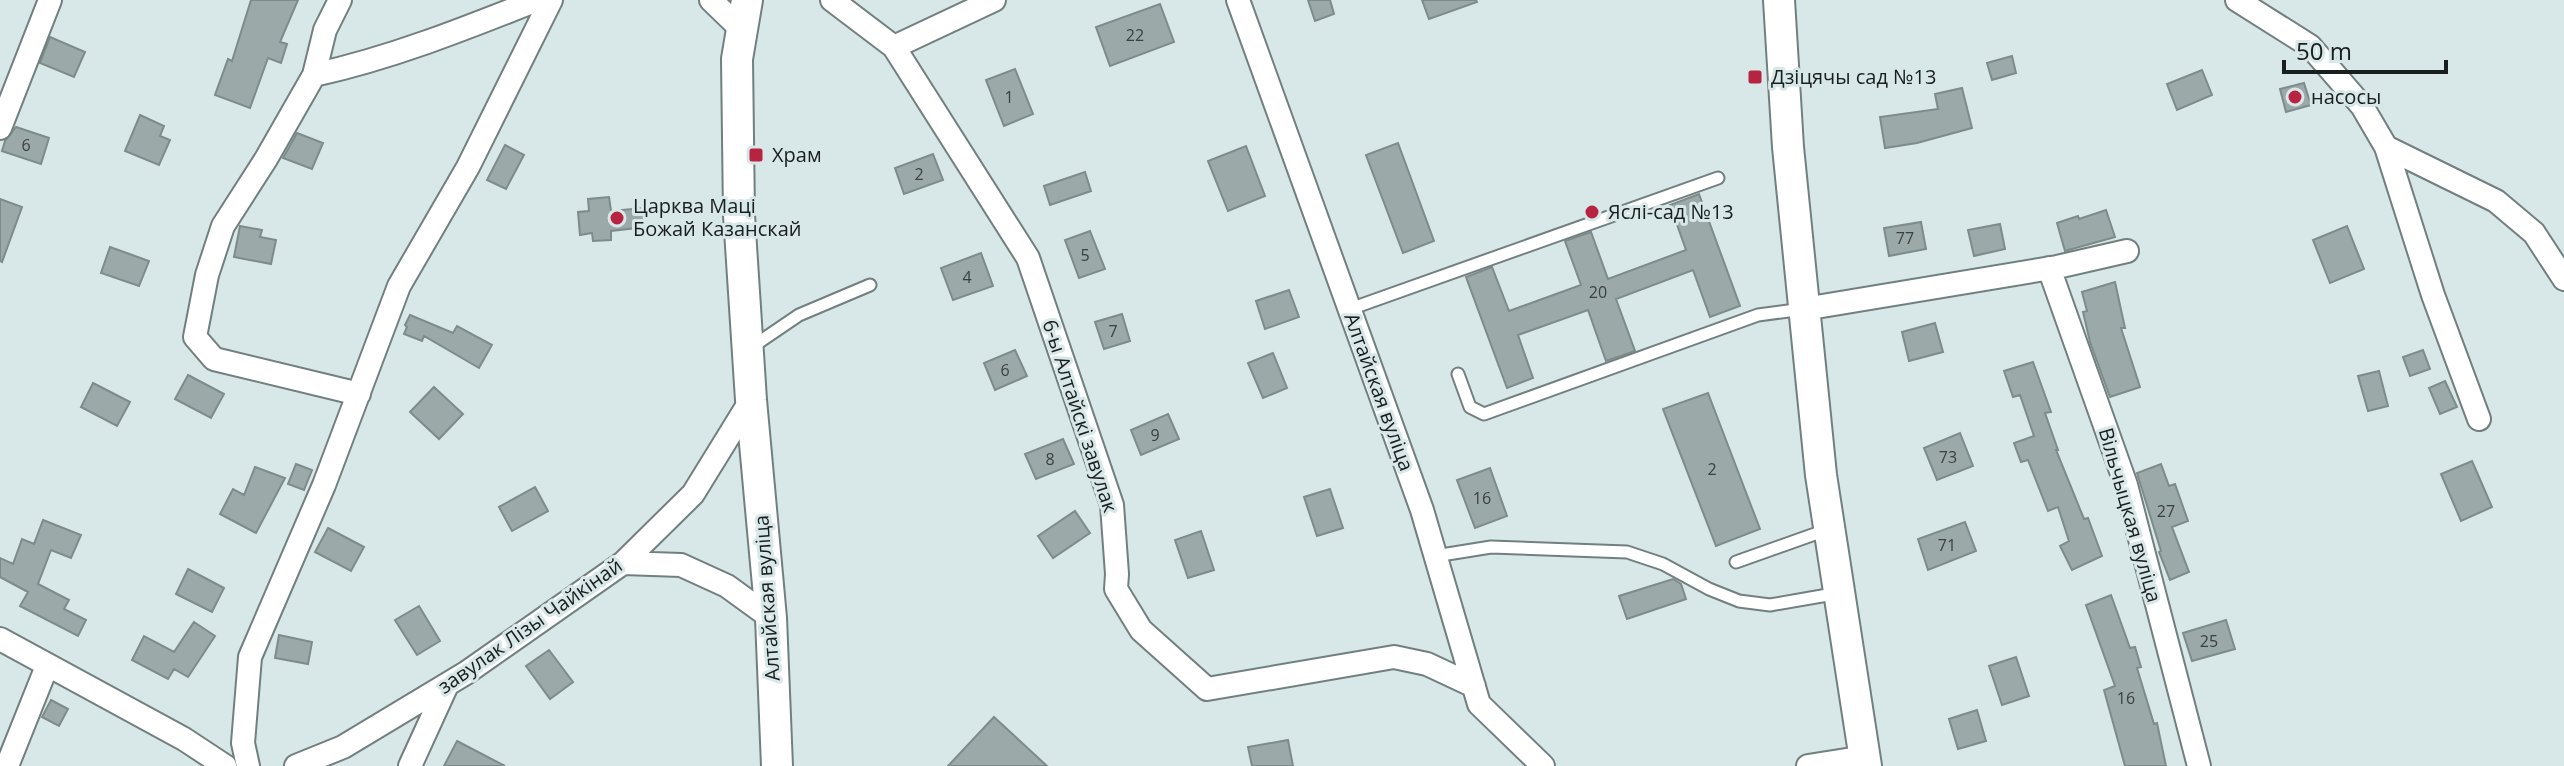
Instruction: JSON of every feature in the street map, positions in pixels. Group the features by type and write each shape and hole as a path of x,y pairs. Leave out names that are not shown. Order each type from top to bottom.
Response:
{"main road":[{"name":"Алтайская вуліца","path":"747,0 737,59 739,215 751,400 771,618 777,766"},
{"path":"1779,0 1788,147 1821,475 1865,761"}],"street":[{"path":"0,128 50,0"},
{"path":"340,0 325,30 314,75 223,226 207,275 195,337 214,359 359,394"},
{"path":"314,75 375,60 537,0"},
{"path":"248,766 243,743 250,657 324,485 399,286 468,167 551,0"},
{"path":"711,0 742,30"},
{"name":"6-ы Алтайскі завулак","path":"832,0 894,47 1028,258 1112,505 1116,589 1141,630 1207,689 1394,657 1427,664 1474,686"},
{"path":"894,47 994,0"},
{"name":"Алтайская вуліца","path":"1238,0 1422,510 1479,704 1543,766"},
{"path":"2237,0 2310,46 2362,106 2386,147 2433,295 2479,419"},
{"path":"2386,147 2496,201 2534,233 2564,279"},
{"path":"1804,309 2049,268 2127,251"},
{"name":"Вільчыцкая вуліца","path":"2049,268 2126,485 2199,766"},
{"name":"завулак Лізы Чайкінай","path":"296,766 343,747 447,685 623,563 693,494 751,400"},
{"path":"623,563 681,565 727,586 771,618"},
{"path":"0,639 184,739 225,766"},
{"path":"7,766 47,666"},
{"path":"410,766 447,685"},
{"path":"1808,766 1865,761"}],"lane":[{"path":"1350,309 1718,178"},
{"path":"749,349 799,315 870,285"},
{"path":"1458,374 1470,407 1484,414 1758,315 1804,309"},
{"path":"1736,562 1829,529"},
{"path":"1435,556 1491,547 1627,552 1663,564 1739,601 1770,605 1839,593"}],"building":[{"path":"251,0 298,0 280,42 287,44 281,63 268,58 250,108 215,95 228,59 232,61"},
{"path":"1308,0 1330,0 1334,14 1315,21"},
{"path":"1422,0 1476,0 1477,2 1429,19"},
{"path":"1160,4 1174,42 1110,66 1096,27"},
{"path":"50,37 85,52 74,77 40,63"},
{"path":"2012,56 2016,73 1992,80 1987,63"},
{"path":"1015,69 1033,114 1004,126 986,80"},
{"path":"2202,70 2212,95 2177,110 2167,84"},
{"name":"насосы","path":"2304,83 2311,105 2286,112 2280,89"},
{"path":"1962,88 1972,128 1885,148 1880,117 1938,109 1935,94"},
{"path":"140,115 164,126 160,136 170,140 159,165 125,151"},
{"path":"16,127 49,138 41,164 2,151 5,141"},
{"path":"297,133 323,143 312,169 283,158"},
{"path":"1398,143 1434,241 1403,253 1366,155"},
{"path":"505,145 524,155 506,189 487,180"},
{"path":"1246,146 1265,196 1228,211 1208,161"},
{"path":"933,154 943,180 904,194 895,168"},
{"path":"1085,172 1091,191 1050,205 1044,186"},
{"path":"1699,194 1740,306 1710,317 1693,270 1616,299 1635,351 1606,361 1588,310 1518,335 1533,378 1507,388 1466,277 1492,267 1509,311 1581,285 1565,241 1591,232 1608,279 1686,250 1670,205"},
{"name":"Царква Маці Божай Казанскай","path":"609,197 611,211 643,208 645,227 611,231 611,240 593,241 592,233 580,235 578,212 589,211 588,199"},
{"path":"0,199 22,207 2,262 0,261"},
{"path":"2106,210 2115,237 2065,251 2057,223"},
{"path":"1921,222 1926,249 1889,256 1884,228"},
{"path":"2000,224 2005,249 1974,256 1968,230"},
{"path":"240,226 262,230 260,237 276,240 271,264 234,257"},
{"path":"2347,226 2364,269 2330,283 2313,240"},
{"path":"1090,231 1105,269 1079,278 1065,240"},
{"path":"110,247 149,261 139,286 101,273"},
{"path":"981,253 993,286 953,300 941,268"},
{"path":"2115,282 2125,328 2121,328 2140,387 2110,397 2090,342 2082,292"},
{"path":"1289,290 1299,317 1265,329 1256,301"},
{"path":"1122,314 1130,341 1104,349 1095,322"},
{"path":"410,315 453,333 457,326 492,345 479,368 424,336 422,341 404,334"},
{"path":"1935,323 1943,352 1909,361 1902,332"},
{"path":"1015,350 1027,376 995,390 984,363"},
{"path":"2423,350 2430,369 2410,376 2403,357"},
{"path":"1273,353 1287,388 1263,398 1248,363"},
{"path":"2033,362 2051,412 2045,413 2056,450 2102,556 2072,570 2060,546 2069,541 2058,507 2048,511 2028,460 2021,462 2014,443 2034,436 2020,395 2013,397 2004,371"},
{"path":"2379,371 2388,406 2368,411 2358,376"},
{"path":"188,375 224,394 211,418 175,399"},
{"path":"2445,381 2457,407 2440,414 2429,388"},
{"path":"93,383 130,402 117,426 81,407"},
{"path":"434,387 463,414 439,439 410,412"},
{"path":"1708,393 1760,529 1716,546 1663,409"},
{"path":"1168,414 1179,439 1141,455 1131,430"},
{"path":"1960,433 1973,466 1937,480 1924,448"},
{"path":"1063,439 1074,464 1036,479 1025,454"},
{"path":"2472,461 2492,507 2461,521 2441,474"},
{"path":"296,464 312,470 304,490 288,484"},
{"path":"2161,464 2169,486 2175,484 2188,521 2172,527 2189,572 2170,580 2137,473"},
{"path":"255,467 285,478 256,533 220,514 233,489 244,495"},
{"path":"1490,468 1507,516 1475,528 1457,480"},
{"path":"535,487 548,511 512,531 499,507"},
{"path":"1330,489 1343,528 1317,536 1304,497"},
{"path":"1075,511 1090,533 1053,558 1038,536"},
{"path":"43,520 81,535 71,558 51,550 38,584 69,600 64,609 86,620 78,636 20,606 28,592 0,577 0,558 13,564 22,539 34,544"},
{"path":"1965,522 1976,551 1928,570 1918,539"},
{"path":"328,528 364,547 351,571 315,552"},
{"path":"1201,531 1214,570 1188,578 1175,540"},
{"path":"188,569 224,588 212,612 176,594"},
{"path":"1673,579 1681,584 1686,599 1627,619 1619,596"},
{"path":"2111,595 2130,648 2135,647 2141,667 2137,668 2154,724 2157,723 2166,766 2125,766 2104,690 2115,686 2086,605"},
{"path":"419,606 440,641 417,655 395,620"},
{"path":"2226,620 2235,649 2192,661 2183,633"},
{"path":"194,622 215,636 188,677 174,669 168,679 132,660 144,636 174,652"},
{"path":"279,635 312,642 308,664 275,658"},
{"path":"549,650 573,682 550,699 526,666"},
{"path":"2016,657 2029,696 2002,705 1989,666"},
{"path":"51,700 68,709 59,726 42,717"},
{"path":"1977,710 1986,741 1958,749 1949,719"},
{"path":"994,717 1047,766 948,766"},
{"path":"1288,740 1293,766 1252,766 1248,747"},
{"path":"457,741 505,766 444,766"}],"place":[{"name":"Дзіцячы сад №13","path":"1755,77"},
{"name":"насосы","path":"2295,97"},
{"name":"Храм","path":"756,155"},
{"name":"Яслі-сад №13","path":"1592,212"},
{"name":"Царква Маці Божай Казанскай","path":"617,218"}]}
